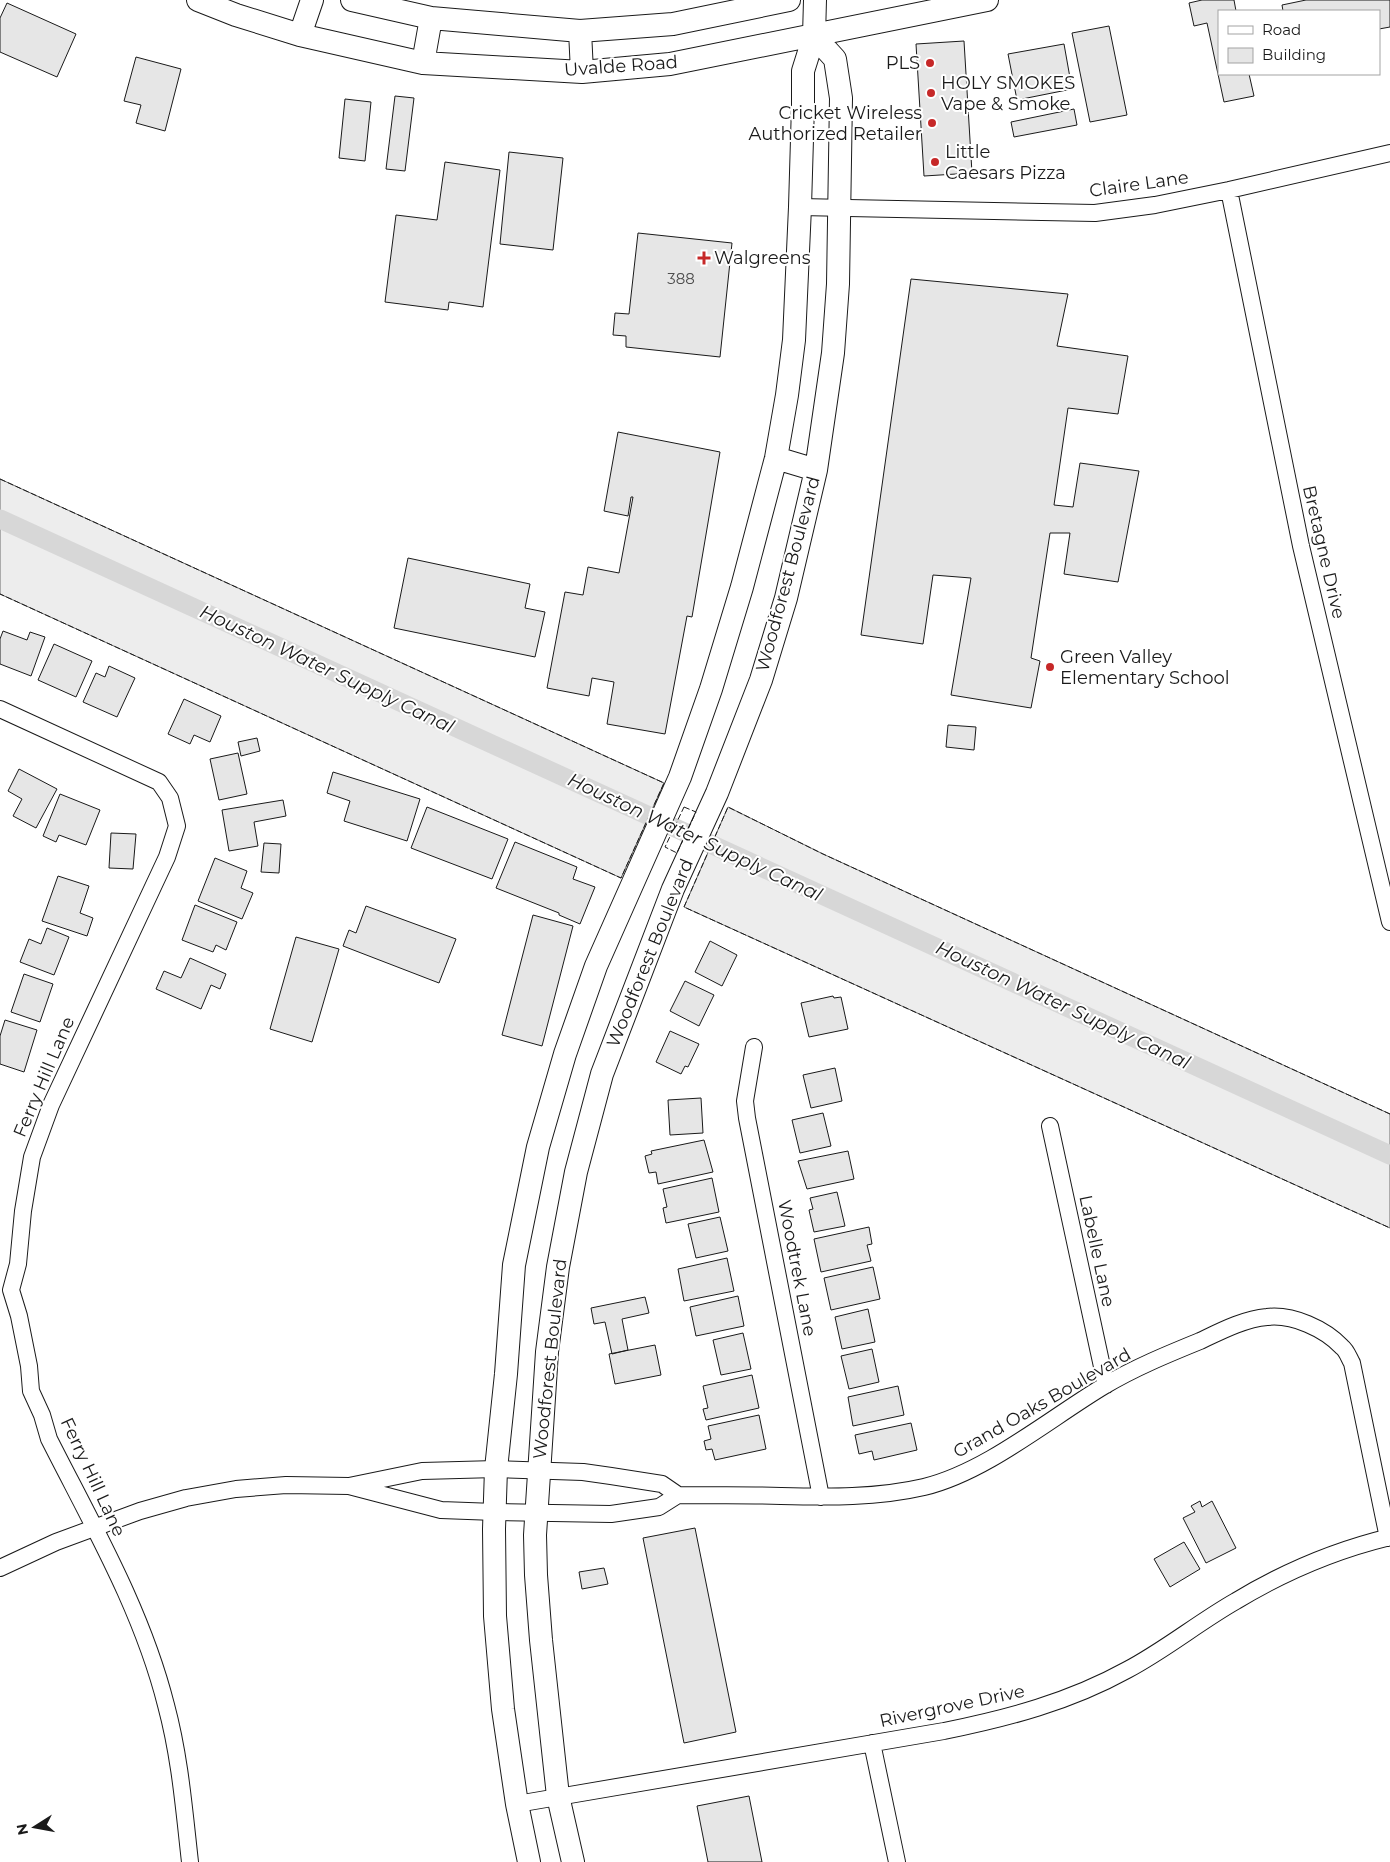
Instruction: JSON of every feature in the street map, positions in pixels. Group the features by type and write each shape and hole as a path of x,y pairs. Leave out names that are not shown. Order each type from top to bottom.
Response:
{"main road":[{"path":"300,35 312,0"},
{"path":"352,0 431,18 580,31 674,24 789,0"},
{"path":"529,1862 517,1804 503,1709 495,1616 494,1512 496,1469 506,1374 514,1264 538,1147 578,1016 596,966 680,777 728,638 776,458 794,340 804,105 803,71 814,36 815,0"},
{"name":"Uvalde Road","path":"209,2 300,35 423,63 582,72 670,64 987,0"},
{"path":"423,63 431,18"},
{"path":"580,31 582,72"},
{"name":"Woodforest Boulevard","path":"573,1862 558,1796 541,1640 534,1535 547,1352 558,1267 576,1172 602,1074 673,889 721,785 761,680 786,598 816,470 833,354 838,284 840,98 835,59 814,36"},
{"path":"776,458 816,470"}],"street":[{"name":"Claire Lane","path":"800,207 1095,213 1155,205 1390,154"},
{"name":"Bretagne Drive","path":"1228,190 1301,546 1390,922"},
{"name":"Ferry Hill Lane","path":"0,709 159,782 170,798 177,826 167,857 51,1104 32,1157 23,1211 18,1264 11,1290 21,1324 32,1390 49,1439 127,1592 144,1633 166,1704 177,1753 190,1862"},
{"name":"Woodtrek Lane","path":"754,1047 745,1101 747,1118 821,1497"},
{"name":"Labelle Lane","path":"1050,1126 1106,1385"},
{"name":"Grand Oaks Boulevard","path":"349,1486 441,1510 611,1514 659,1507 678,1495 821,1497 888,1493 924,1487 962,1474 985,1462 1106,1385 1172,1352 1246,1322 1268,1316 1283,1316 1309,1325 1330,1336 1344,1348 1352,1363 1389,1537"},
{"name":"Grand Oaks Boulevard","path":"0,1568 56,1542 140,1511 186,1498 236,1489 286,1485 349,1486 422,1471 496,1469 583,1472 662,1484 678,1495"},
{"name":"Rivergrove Drive","path":"517,1804 872,1743 996,1720 1045,1707 1086,1691 1128,1670 1235,1601 1266,1584 1310,1563 1355,1546 1389,1537"},
{"path":"872,1743 897,1862"}],"shaded area":[{"path":"0,479 664,783 621,878 0,594"},
{"path":"728,807 823,854 1390,1114 1390,1228 684,907"}],"building":[{"path":"1202,0 1234,0 1236,10 1218,10 1218,74 1207,23 1194,26 1189,3"},
{"path":"1306,0 1390,0 1390,27 1380,29 1380,10 1283,10 1282,5"},
{"path":"7,3 76,34 57,77 0,52 0,18"},
{"path":"1109,26 1127,115 1090,122 1072,33"},
{"path":"964,41 972,173 924,176 916,44"},
{"path":"1064,44 1072,89 1017,100 1008,54"},
{"path":"136,57 181,69 165,131 136,123 141,105 124,101"},
{"path":"1218,75 1249,75 1254,96 1224,102"},
{"path":"395,96 414,98 405,171 386,169"},
{"path":"345,99 371,102 365,161 339,158"},
{"path":"1074,109 1077,125 1014,137 1011,122"},
{"path":"509,152 563,158 553,250 500,244"},
{"path":"445,162 500,170 483,307 449,302 448,310 385,302 396,215 437,220"},
{"name":"Walgreens","path":"638,233 732,243 720,357 626,347 626,336 613,335 615,313 629,314"},
{"path":"911,279 1068,294 1057,346 1128,356 1118,414 1068,408 1054,505 1073,507 1080,463 1139,471 1118,582 1064,574 1070,533 1050,533 1031,658 1040,661 1031,708 951,695 971,578 933,575 923,644 861,635"},
{"path":"618,432 720,452 692,617 687,616 665,734 607,724 614,682 592,678 589,696 547,688 565,592 583,595 588,567 619,573 633,497 631,497 628,516 604,511"},
{"path":"408,558 530,584 525,608 545,612 535,657 394,628"},
{"path":"3,631 27,640 30,632 45,637 31,676 0,664 0,639"},
{"path":"54,644 92,661 76,697 38,680"},
{"path":"109,666 135,678 117,717 83,702 96,673 105,677"},
{"path":"184,699 221,716 210,742 194,735 190,744 168,734"},
{"path":"948,725 976,727 974,750 946,747"},
{"path":"257,738 260,751 241,756 238,742"},
{"path":"238,753 247,794 219,800 210,759"},
{"path":"19,769 57,789 36,828 13,816 22,799 8,791"},
{"path":"333,772 420,799 407,841 344,821 350,801 327,793"},
{"path":"60,794 100,810 86,845 59,835 56,842 43,836"},
{"path":"283,800 286,816 254,822 258,846 229,851 222,810"},
{"path":"427,807 508,839 492,879 411,848"},
{"path":"111,833 136,834 133,869 109,868"},
{"path":"515,842 577,867 573,879 595,887 580,924 559,915 559,913 496,888"},
{"path":"264,843 281,844 279,873 261,872"},
{"path":"215,858 247,871 241,888 253,893 242,919 198,901"},
{"path":"58,876 89,886 80,913 93,918 87,936 42,921"},
{"path":"195,905 237,922 226,950 216,945 213,952 182,940"},
{"path":"366,906 456,939 439,983 343,946 349,930 356,933"},
{"path":"533,915 573,926 542,1046 502,1035"},
{"path":"47,928 69,937 54,975 20,962 29,939 41,944"},
{"path":"296,937 339,949 312,1042 270,1029"},
{"path":"710,941 737,955 722,986 695,972"},
{"path":"190,958 226,974 220,989 211,985 201,1009 156,989 164,971 181,978"},
{"path":"24,974 53,984 40,1022 11,1012"},
{"path":"685,981 714,995 699,1026 670,1011"},
{"path":"833,996 834,998 841,997 848,1029 809,1037 801,1003"},
{"path":"5,1020 37,1030 24,1072 0,1064 0,1036"},
{"path":"670,1031 699,1044 688,1067 685,1066 681,1074 656,1062"},
{"path":"835,1068 842,1101 811,1108 803,1075"},
{"path":"701,1098 703,1133 670,1135 668,1100"},
{"path":"823,1113 831,1146 800,1153 792,1120"},
{"path":"704,1140 713,1172 658,1184 656,1172 649,1173 645,1156 652,1154 651,1151"},
{"path":"848,1151 854,1179 807,1189 798,1161"},
{"path":"712,1178 719,1212 666,1223 663,1208 667,1207 663,1189"},
{"path":"837,1192 845,1226 814,1232 809,1210 813,1209 810,1198"},
{"path":"720,1217 728,1251 696,1258 688,1224"},
{"path":"869,1227 872,1244 867,1245 871,1261 821,1272 814,1239"},
{"path":"727,1258 734,1291 684,1301 678,1269"},
{"path":"873,1267 880,1299 831,1310 824,1278"},
{"path":"738,1296 744,1326 696,1336 690,1307"},
{"path":"645,1297 649,1313 622,1319 628,1350 612,1354 605,1322 594,1324 591,1308"},
{"path":"868,1309 875,1342 842,1349 835,1317"},
{"path":"743,1333 751,1369 721,1375 713,1340"},
{"path":"655,1345 661,1375 615,1384 609,1354"},
{"path":"872,1349 879,1382 849,1389 841,1356"},
{"path":"752,1375 759,1408 706,1420 703,1409 708,1408 703,1386"},
{"path":"898,1386 904,1415 853,1426 848,1397"},
{"path":"759,1415 766,1449 715,1460 712,1449 706,1450 704,1441 711,1439 708,1426"},
{"path":"911,1423 917,1450 874,1460 872,1451 859,1454 855,1435"},
{"path":"1200,1501 1202,1507 1212,1501 1236,1548 1206,1563 1183,1518 1195,1512 1191,1506"},
{"path":"695,1528 736,1732 684,1743 643,1538"},
{"path":"1184,1542 1200,1569 1170,1587 1154,1559"},
{"path":"604,1568 608,1584 582,1589 579,1572"},
{"path":"749,1796 762,1862 708,1862 697,1806"}],"waterway":[{"name":"Houston Water Supply Canal","path":"0,519 1390,1155"}],"fence":[{"path":"0,479 664,783 621,878 0,594"},
{"path":"684,807 696,812 677,853 665,847 684,807"},
{"path":"1390,1114 823,854 728,807 684,907 1390,1228"}],"place":[{"name":"PLS","path":"930,63"},
{"name":"HOLY SMOKES Vape & Smoke","path":"931,93"},
{"name":"Cricket Wireless Authorized Retailer","path":"932,123"},
{"name":"Little Caesars Pizza","path":"935,162"},
{"name":"Walgreens","path":"704,258"},
{"name":"Green Valley Elementary School","path":"1050,667"}]}
